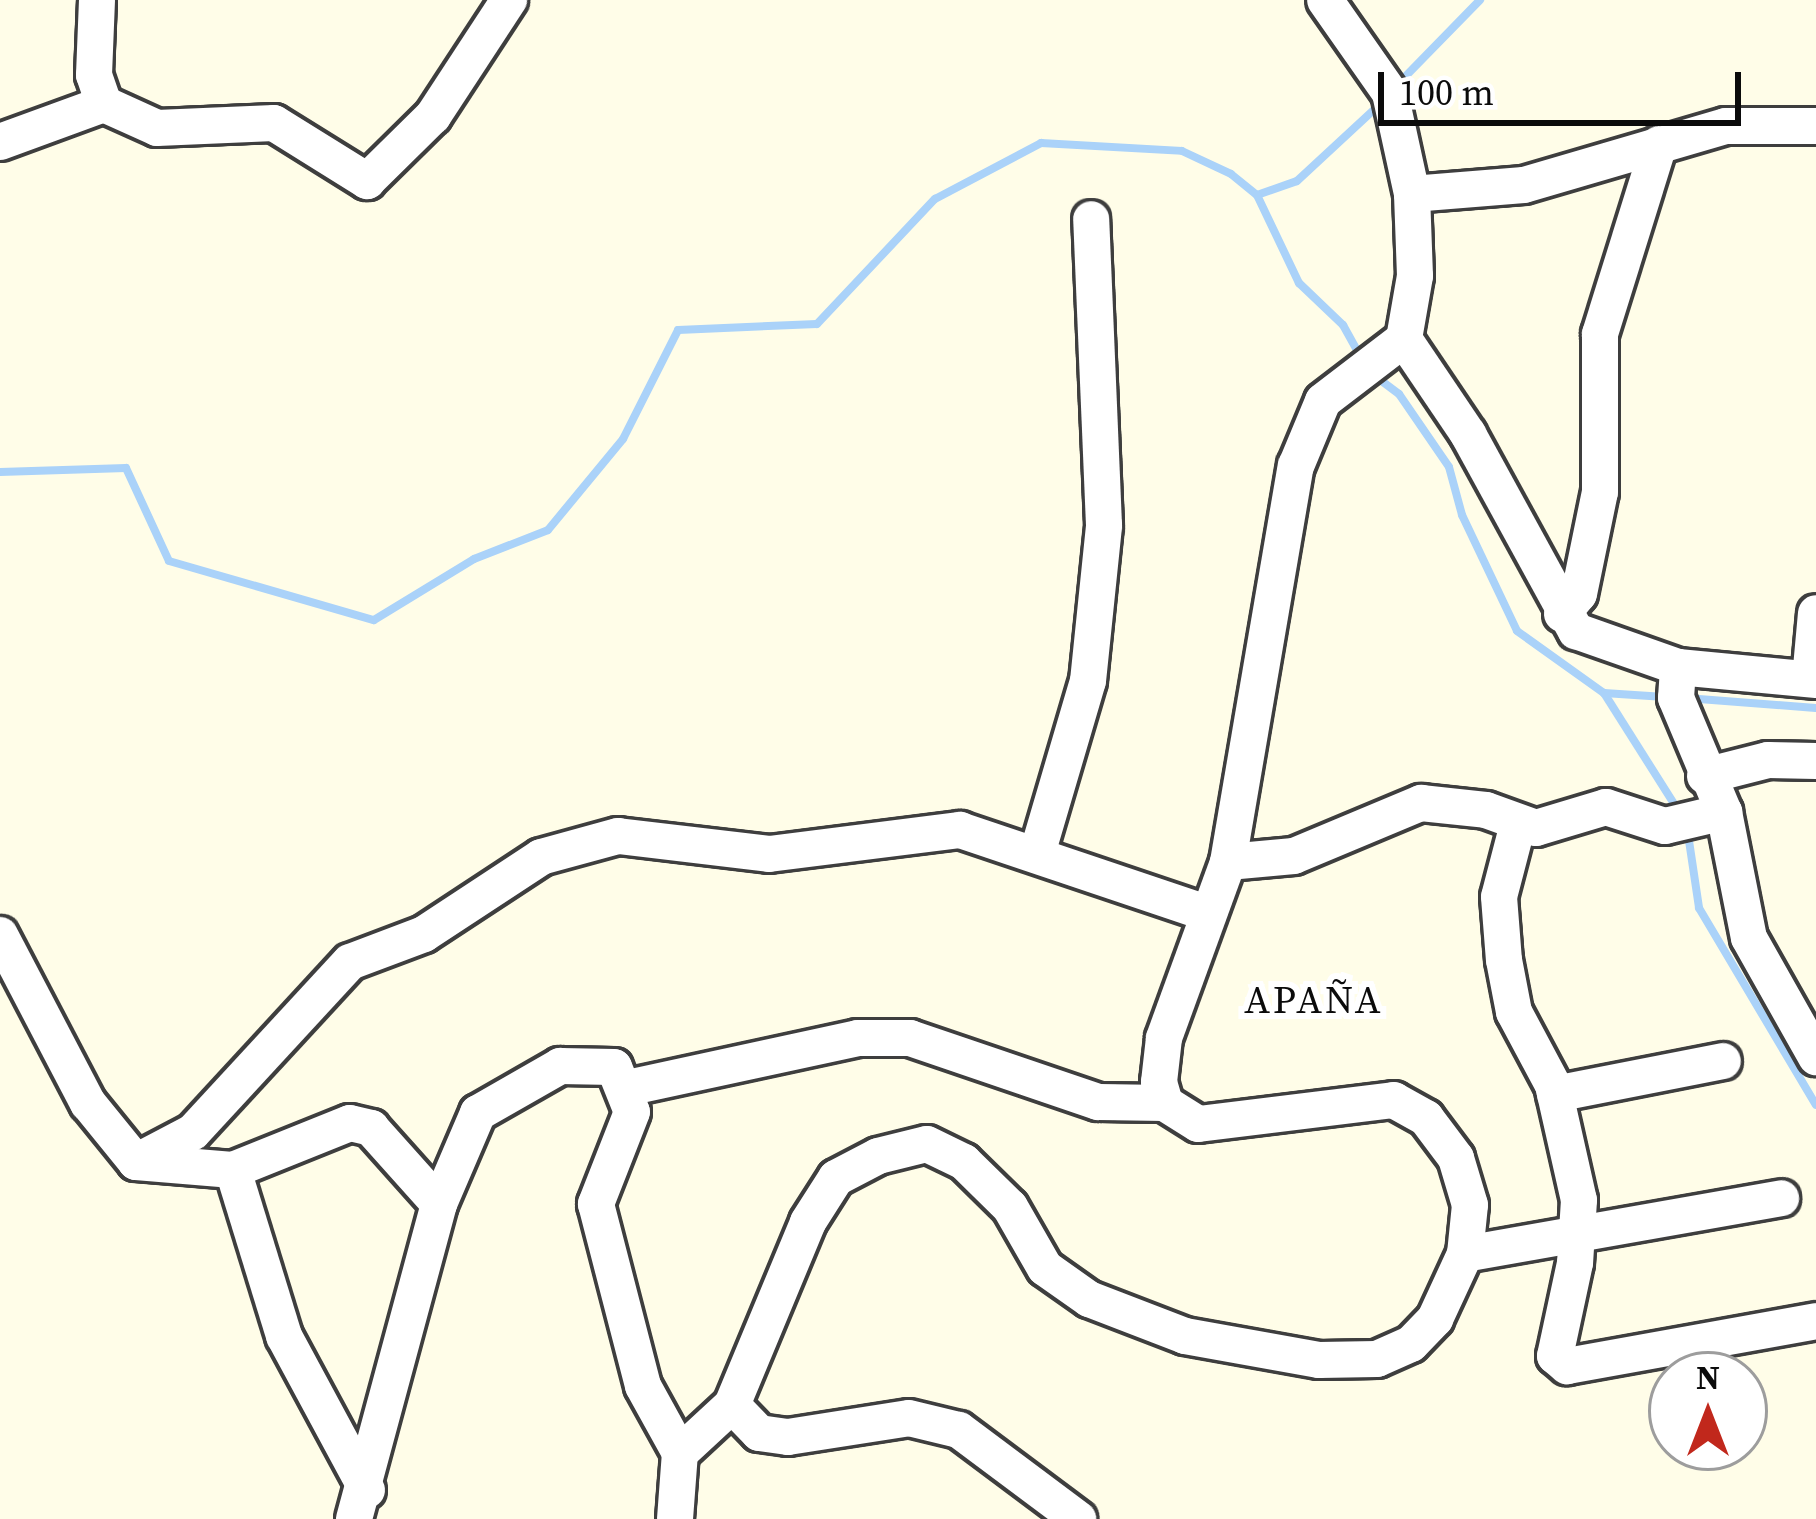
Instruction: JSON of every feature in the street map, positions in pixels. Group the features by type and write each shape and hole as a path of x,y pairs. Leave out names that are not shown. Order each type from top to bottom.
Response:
{"street":[{"path":"97,0 94,75 104,104"},
{"path":"0,142 104,104 158,128 274,122 368,182 433,116 509,0"},
{"path":"1165,1103 1159,1082 1164,1038 1228,862 1296,466 1322,401 1404,339 1415,276 1412,194 1390,92 1325,0"},
{"path":"1412,194 1524,185 1726,126 1816,126"},
{"path":"1562,614 1579,594 1600,492 1600,334 1659,144"},
{"path":"1036,854 1088,682 1105,526 1091,219"},
{"path":"1404,339 1468,434 1562,614 1593,640 1678,668 1813,679 1816,613"},
{"path":"1678,668 1676,698 1705,776 1749,938 1816,1058"},
{"path":"1705,776 1768,760 1816,761"},
{"path":"1228,862 1294,856 1421,803 1486,810 1536,828 1606,807 1665,826 1716,815"},
{"path":"1518,824 1499,897 1504,960 1514,1012 1555,1094 1579,1200 1555,1356 1567,1366 1816,1321"},
{"path":"136,1162 193,1132 350,962 424,934 541,857 618,836 769,854 868,848 922,830 960,830 1207,913"},
{"path":"0,935 88,1103 136,1162 233,1170 350,1123 371,1128 439,1204"},
{"path":"628,1088 858,1038 910,1038 1098,1102 1165,1103 1198,1124 1394,1100 1426,1118 1456,1158 1470,1205 1465,1255 1435,1319 1411,1344 1377,1359 1319,1360 1185,1336 1089,1299 1045,1268 1010,1207 964,1162 927,1144 836,1178 808,1222 732,1405 680,1453"},
{"path":"1555,1094 1723,1061"},
{"path":"360,1504 439,1204 465,1129 500,1100 560,1066 588,1062 614,1067 628,1088 632,1112 596,1204 643,1386 680,1453 675,1519"},
{"path":"233,1170 284,1336 360,1504"},
{"path":"1465,1255 1781,1198"},
{"path":"732,1405 759,1433 788,1437 909,1418 958,1430 1078,1519"}],"waterway":[{"path":"1397,85 1480,0"},
{"path":"1257,195 1297,181 1379,105"},
{"path":"0,472 126,468 169,561 374,620 474,559 548,530 623,439 678,330 817,324 935,199 1041,143 1182,151 1231,174 1257,195 1299,283 1343,325 1362,359"},
{"path":"1375,376 1399,394 1449,467 1462,515 1517,631 1604,693 1665,697"},
{"path":"1604,693 1678,810"},
{"path":"1686,698 1816,708"},
{"path":"1688,834 1699,908 1816,1105"}],"district":[{"name":"APAÑA","path":"1314,1000"}]}
